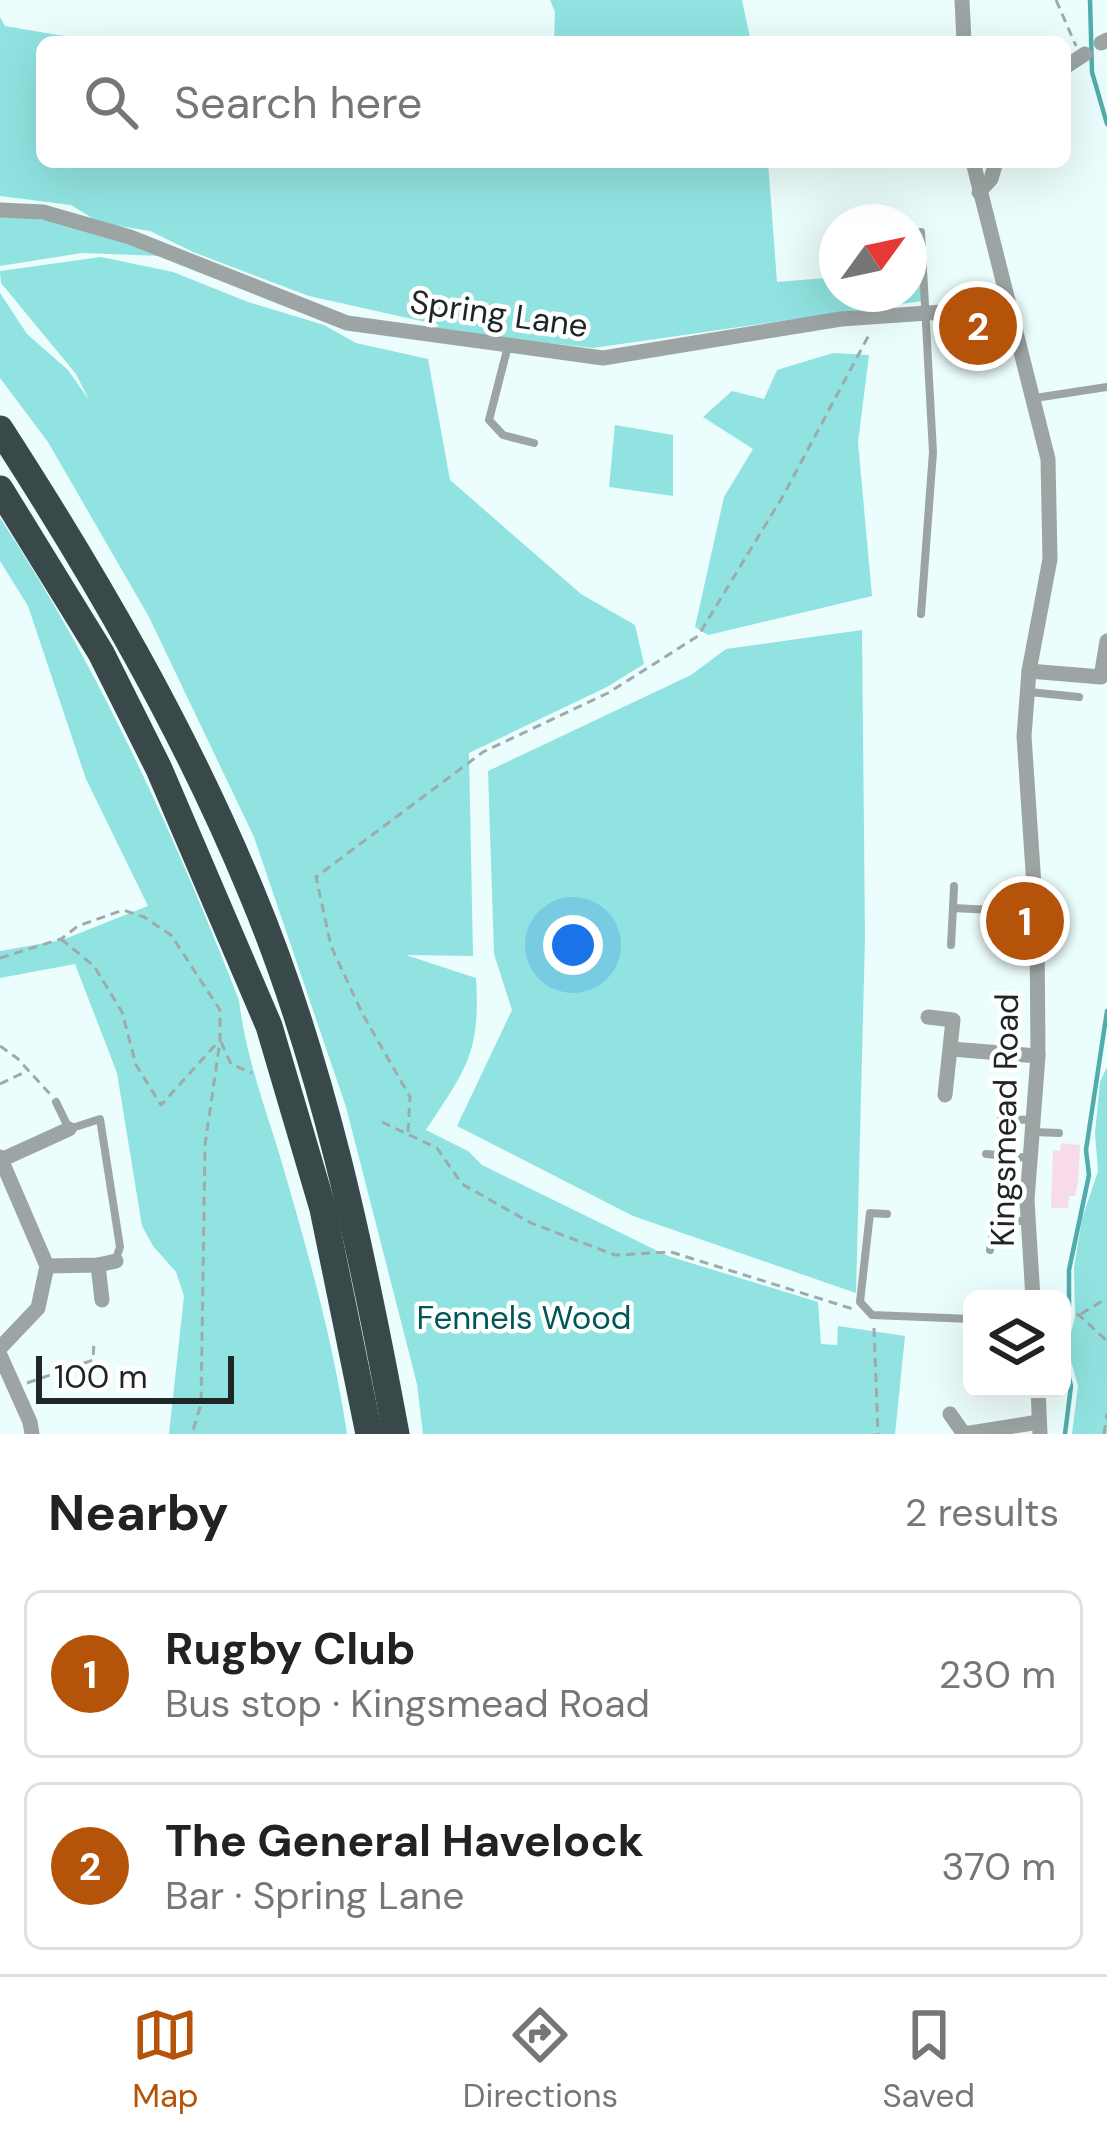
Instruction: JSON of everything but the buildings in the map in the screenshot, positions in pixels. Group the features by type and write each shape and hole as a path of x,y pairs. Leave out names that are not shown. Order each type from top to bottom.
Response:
{"highway":[{"path":"0,429 116,619 252,892 308,1056 340,1171 395,1434"},
{"path":"0,489 101,653 159,769 269,1026 323,1209 369,1434"}],"street":[{"path":"962,0 964,36"},
{"path":"1071,61 1081,51"},
{"name":"Kingsmead Road","path":"974,168 1048,459 1050,559 1029,671 1024,736 1038,1056 1028,1194 1033,1290"},
{"path":"979,192 994,168"},
{"name":"Spring Lane","path":"0,210 43,212 130,237 347,322 603,358 879,316 957,311 1005,296"},
{"path":"1029,671 1101,677 1107,640"},
{"path":"928,1017 953,1020 945,1095"},
{"path":"951,1049 1038,1056"},
{"path":"32,1434 0,1352 38,1308 46,1266 4,1180 1,1158 69,1129"},
{"path":"46,1266 116,1261"},
{"path":"98,1265 102,1300"},
{"path":"950,1414 964,1434 1040,1428 1038,1398"}],"lane":[{"path":"953,356 957,311"},
{"path":"921,614 933,452 927,313"},
{"path":"508,345 490,420 503,435 534,443"},
{"path":"1035,398 1107,388"},
{"path":"1027,692 1079,697"},
{"path":"951,945 954,886"},
{"path":"953,908 1035,912"},
{"path":"56,1102 69,1129 100,1118 120,1247 116,1261"},
{"path":"1001,1118 1059,1133"},
{"path":"986,1154 1030,1158"},
{"path":"998,1192 1028,1194"},
{"path":"887,1214 870,1213 860,1302 872,1315 963,1319"},
{"path":"990,1250 995,1221 1028,1221"}],"path":[{"path":"1056,0 1081,51"},
{"path":"408,1132 410,1097 331,946 316,877 483,752 608,693 698,636 783,496 879,316"},
{"path":"0,958 61,939 78,926 123,910 171,935 220,1010 205,1145 201,1404 192,1434"},
{"path":"61,939 94,966 122,1012 136,1065 161,1105 220,1041"},
{"path":"220,1041 231,1064 252,1072"},
{"path":"0,1046 56,1102"},
{"path":"0,1084 27,1071"},
{"path":"382,1122 437,1148 462,1184 531,1223 615,1255 671,1252 872,1315 878,1434"},
{"path":"1079,1315 1107,1298"},
{"path":"1071,1313 1107,1341"},
{"path":"15,1387 94,1360 94,1342"},
{"path":"1105,1434 1107,1414"}],"green space":[{"path":"550,0 742,0 750,36 554,36"},
{"path":"0,17 5,26 64,36 36,36 36,168 768,168 777,282 819,278 819,312 845,312 593,348 433,330 439,325 309,296 150,231 100,223 71,205 0,196"},
{"path":"0,216 83,228 162,256 82,253 0,266"},
{"path":"101,257 173,272 324,325 356,343 428,359 450,480 581,594 635,625 644,664 607,687 469,753 473,956 406,955 476,978 473,1044 451,1092 426,1130 468,1151 482,1165 668,1256 818,1302 821,1344 837,1345 838,1326 905,1336 895,1434 423,1434 417,1384 346,1107 254,837 149,617 48,442 0,378 0,293 27,334 68,370 89,400 76,374 1,283 0,271"},
{"path":"833,353 869,355 858,442 872,596 708,635 695,627 724,497 753,449 703,417 732,391 764,399 777,370"},
{"path":"615,425 673,435 673,496 609,487"},
{"name":"Fennels Wood","path":"0,518 69,632 132,752 239,1000 250,1058 318,1292 347,1434 169,1434 184,1296 176,1272 142,1226 117,1073 75,964 0,978 0,951 62,940 148,906 86,779 28,606 0,561"},
{"path":"862,630 865,938 856,1293 633,1216 457,1126 512,1010 494,954 488,771 691,675 726,649"},
{"path":"1107,1067 1107,1434 1072,1434 1078,1386 1071,1361 1074,1267 1082,1219 1098,1171 1095,1133 1100,1082"}],"waterway":[{"path":"1090,0 1092,72 1107,124"},
{"path":"1069,1290 1089,1175 1086,1150 1107,1011"},
{"path":"1065,1434 1070,1398"}],"place":[{"name":"The General Havelock","path":"978,326"},
{"name":"Rugby Club","path":"1025,921"}]}
